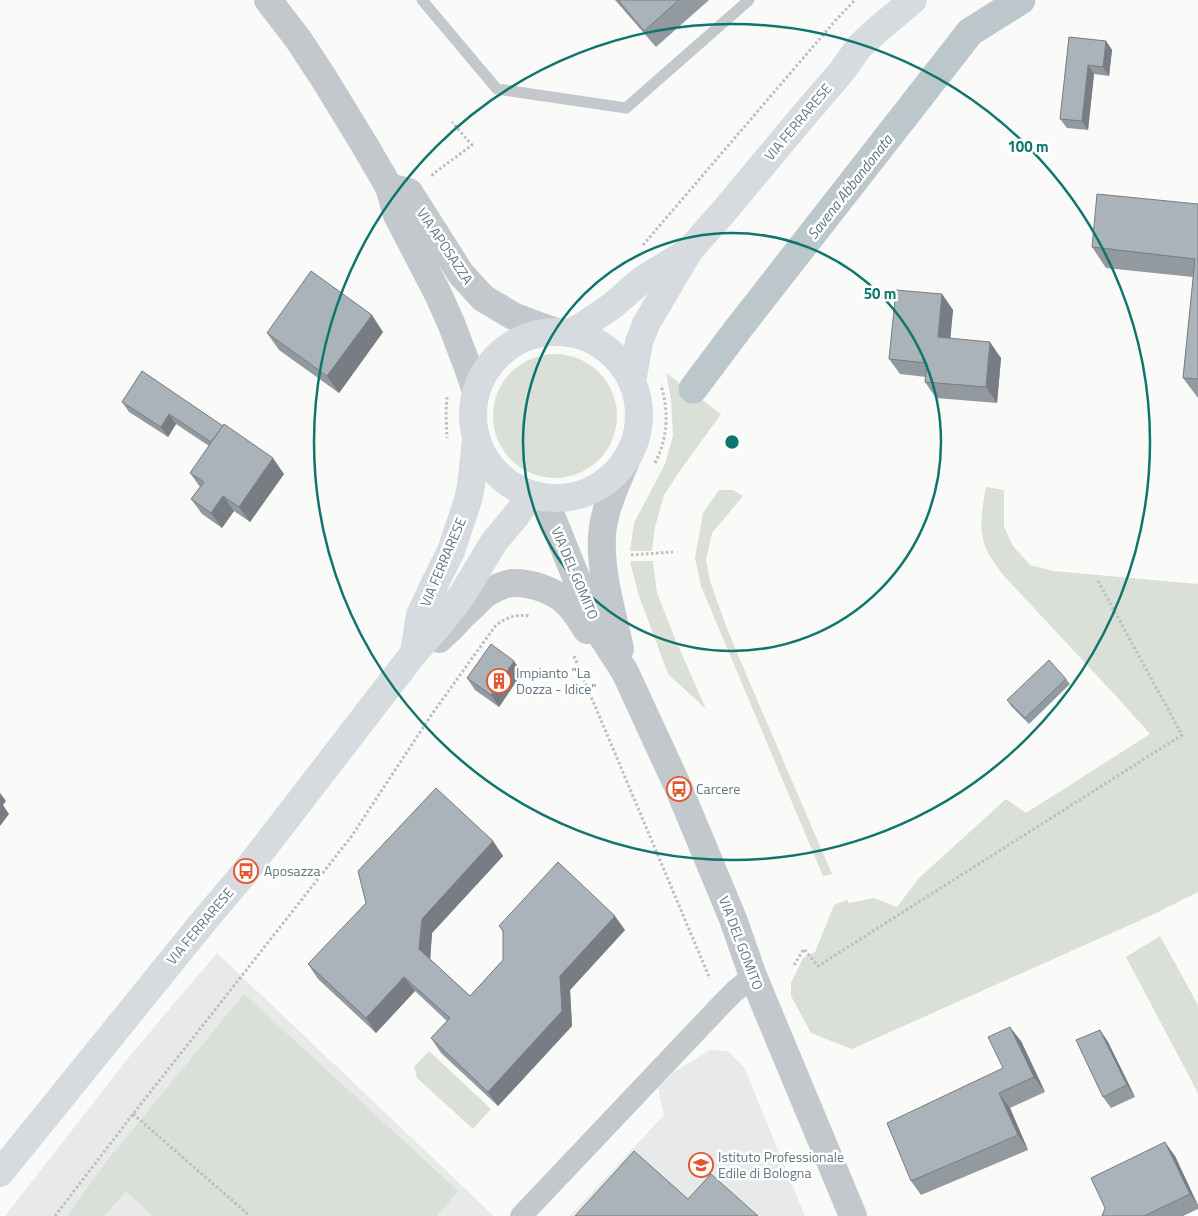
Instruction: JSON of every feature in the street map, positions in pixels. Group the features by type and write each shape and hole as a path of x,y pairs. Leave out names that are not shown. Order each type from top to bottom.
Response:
{"main road":[{"name":"VIA FERRARESE","path":"690,251 842,71 859,47 913,0"},
{"path":"563,332 588,338 601,345 624,367 636,393 639,415 638,428 635,442 627,458 608,480 593,490 579,496 564,498 537,496 509,484 496,474 486,461 476,441 472,406 484,372 494,358 520,340 535,334 563,332 581,326 612,306 642,280 690,251"},
{"path":"632,382 639,342 646,324 690,251"},
{"name":"VIA FERRARESE","path":"414,653 420,615 451,551 468,500 472,486 476,441"},
{"name":"VIA FERRARESE","path":"0,1173 246,871 414,653 453,607 494,542 515,517 537,496"}],"street":[{"name":"VIA APOSAZZA","path":"268,0 298,39 323,77 389,187 397,215 451,323 476,392"},
{"name":"VIA APOSAZZA","path":"389,187 409,192 461,274 483,298 513,316 542,327 563,332"},
{"name":"VIA DEL GOMITO","path":"625,672 602,564 602,533 610,500 627,458"},
{"name":"VIA DEL GOMITO","path":"537,496 603,638 625,672 680,789 733,919 753,976 853,1216"},
{"name":"VIA FERRARESE","path":"414,653 439,638 482,596 499,586 520,583 547,590 566,602 601,648 625,672"},
{"path":"521,1216 721,1005 753,976"}],"lane":[{"path":"422,0 497,89 626,108 749,0"}],"path":[{"path":"638,251 855,0"},
{"path":"430,182 433,174 472,145 452,122"},
{"path":"447,393 448,440"},
{"path":"628,555 672,552"},
{"path":"794,965 804,949 818,966 1182,735 1097,579"},
{"path":"55,1216 351,837 432,714 496,625 506,618 517,615 533,617"},
{"path":"571,651 721,1005"},
{"path":"133,1114 250,1216"}],"shaded area":[{"path":"555,354 579,358 599,372 613,392 617,416 613,440 599,460 579,474 555,478 531,474 511,460 497,440 493,416 497,392 511,372 531,358"},
{"path":"666,373 721,414 664,495 655,527 652,551 630,551 634,523 665,464 673,436 671,399"},
{"path":"986,487 1004,490 1004,527 1013,546 1030,565 1053,571 1198,584 1198,892 1152,915 852,1049 811,1033 791,996 791,983 803,958 815,952 834,905 847,900 849,903 874,898 897,907 919,878 1006,799 1026,813 1150,734 994,563 984,543 981,525"},
{"path":"719,490 733,490 743,496 712,533 706,560 710,581 726,626 832,874 823,876 701,586 695,558 703,513"},
{"path":"630,561 653,561 657,593 706,709 668,674 638,593"},
{"path":"1160,936 1198,1005 1198,1093 1126,957"},
{"path":"217,953 494,1216 5,1216 133,1052"},
{"path":"244,994 458,1191 437,1216 153,1216 126,1191 104,1216 67,1216 106,1162"},
{"name":"Istituto Professionale Edile di Bologna","path":"710,1050 728,1051 744,1067 805,1216 570,1216 664,1115 658,1088 674,1072"},
{"path":"429,1051 491,1109 473,1129 417,1078 414,1067"}],"building":[{"path":"618,0 679,0 644,31"},
{"path":"1069,37 1106,41 1103,67 1088,65 1082,121 1060,119"},
{"path":"1097,194 1198,204 1198,379 1183,378 1195,259 1092,247"},
{"path":"311,271 372,315 327,376 267,333"},
{"path":"896,290 942,294 938,337 990,342 986,387 925,382 927,363 889,359"},
{"path":"142,371 223,426 211,442 169,414 161,427 122,402"},
{"path":"224,424 273,458 239,507 223,496 211,513 191,499 204,482 190,473"},
{"path":"491,644 514,661 491,695 467,678"},
{"path":"1049,660 1066,679 1025,718 1007,700"},
{"path":"436,788 493,841 422,919 419,949 470,996 503,960 503,930 499,926 558,862 615,916 560,976 562,1011 488,1092 431,1038 450,1018 404,977 366,1018 308,964 366,903 358,871"},
{"path":"1010,1027 1034,1077 999,1093 1018,1135 911,1181 887,1123 1003,1068 988,1037"},
{"path":"1100,1030 1127,1085 1103,1097 1076,1040"},
{"path":"1165,1142 1190,1194 1144,1216 1102,1216 1105,1208 1091,1178"},
{"path":"634,1151 688,1199 711,1174 758,1216 575,1216"}],"waterway":[{"name":"Savena Abbandonata","path":"693,389 970,32 1021,0"}],"place":[{"name":"Impianto \"La Dozza - Idice\"","path":"499,681"},
{"name":"Carcere","path":"679,789"},
{"name":"Aposazza","path":"246,871"},
{"name":"Istituto Professionale Edile di Bologna","path":"701,1165"}]}
